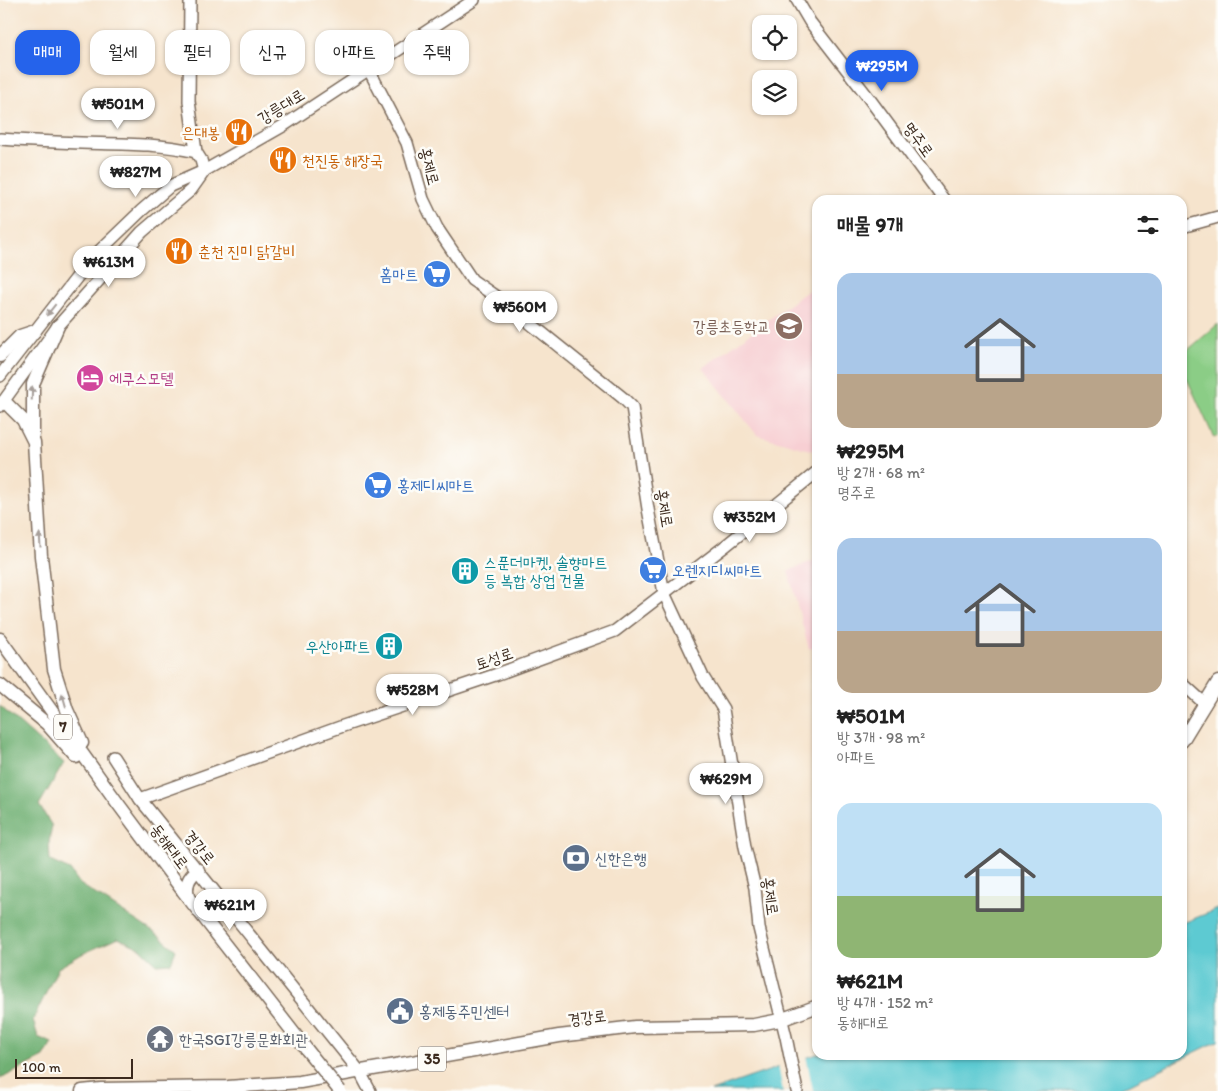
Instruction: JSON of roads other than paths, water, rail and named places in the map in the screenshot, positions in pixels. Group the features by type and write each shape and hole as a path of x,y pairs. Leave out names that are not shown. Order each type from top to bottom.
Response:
{"main road":[{"path":"58,326 33,384 32,415 41,556 54,669 67,710 79,738 123,810"},
{"path":"0,356 20,336 35,331"},
{"path":"1,401 23,420 34,442"},
{"name":"동해대로","path":"0,639 188,897 340,1091"},
{"path":"1187,733 1218,682"},
{"path":"0,685 48,724 123,810"},
{"path":"188,897 186,890 188,881 198,870"},
{"name":"경강로","path":"82,1091 228,1087 300,1082 559,1036 635,1027 754,1025 780,1020 812,1008"}],"street":[{"path":"190,0 189,101 196,152 201,160 204,171"},
{"name":"강릉대로","path":"394,51 474,0"},
{"name":"명주로","path":"797,0 810,22 940,195"},
{"name":"강릉대로","path":"0,376 92,258 170,186 204,171 283,126 358,75"},
{"name":"홍제로","path":"372,75 407,143 422,199 437,228 472,280 505,303 632,407 664,593 703,677 723,710 745,847 755,888 759,928 780,1020 786,1037 797,1091"},
{"path":"0,139 121,143 177,147 196,152"},
{"name":"강릉대로","path":"1,401 58,326 142,232 191,190 204,171"},
{"path":"1187,226 1218,217"},
{"name":"토성로","path":"140,799 615,631 724,547 812,475"},
{"path":"1187,688 1205,704"},
{"name":"경강로","path":"113,757 140,799 360,1072 370,1091"}],"water":[{"path":"1218,909 1218,1041 1187,1056 1187,921"},
{"path":"812,1056 812,1060 1179,1060 1116,1091 711,1091"}],"place":[{"name":"은대봉","path":"239,132"},
{"name":"천진동 해장국","path":"283,160"},
{"name":"춘천 진미 닭갈비","path":"179,251"},
{"name":"홈마트","path":"437,274"},
{"name":"강릉초등학교","path":"789,326"},
{"name":"에쿠스모텔","path":"90,378"},
{"name":"홍제디씨마트","path":"378,485"},
{"name":"오렌지디씨마트","path":"653,570"},
{"name":"스푼더마켓, 솔향마트 등 복합 상업 건물","path":"465,571"},
{"name":"우산아파트","path":"389,646"},
{"name":"신한은행","path":"576,858"},
{"name":"홍제동주민센터","path":"400,1011"},
{"name":"한국SGI강릉문화회관","path":"160,1039"}]}
